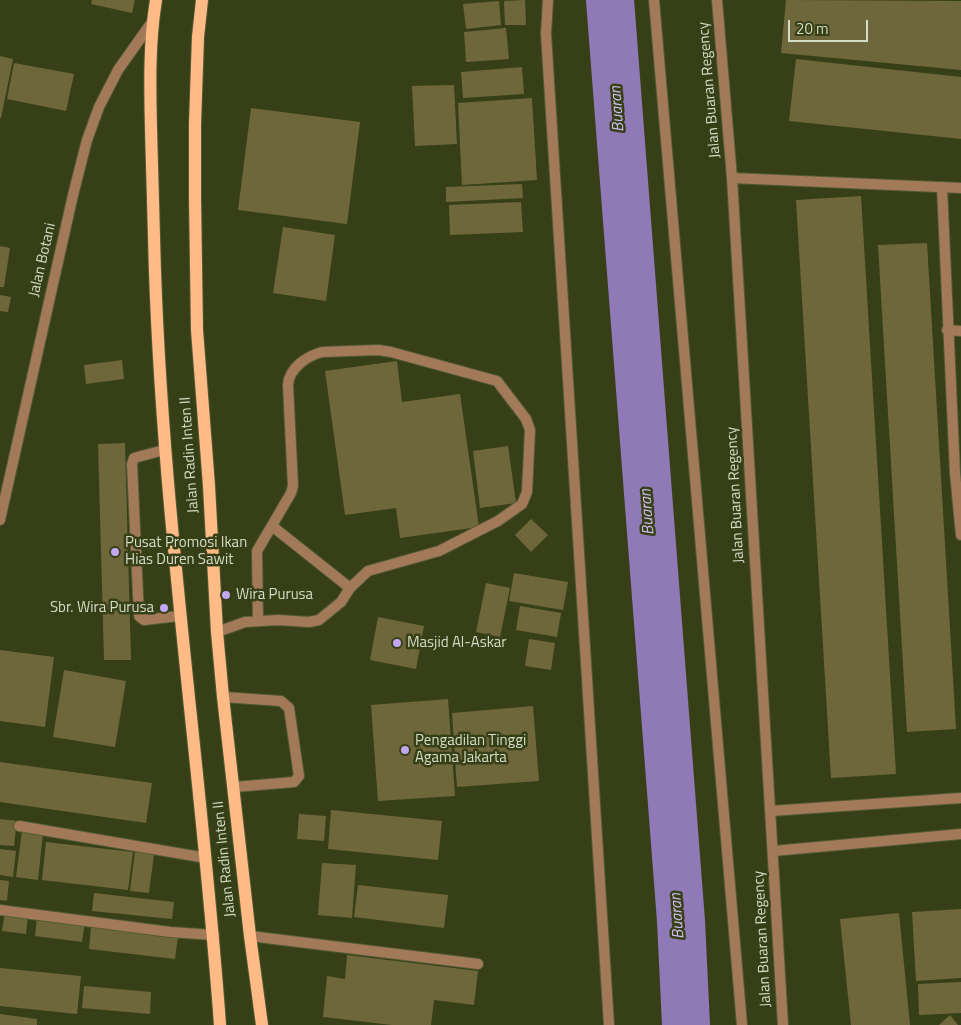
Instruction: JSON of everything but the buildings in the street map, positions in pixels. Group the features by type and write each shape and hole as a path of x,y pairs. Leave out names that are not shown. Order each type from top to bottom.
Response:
{"main road":[{"name":"Jalan Radin Inten II","path":"156,0 152,22 150,88 155,278 164,450 179,616 214,935 220,1025"},
{"name":"Jalan Radin Inten II","path":"202,0 198,37 195,124 194,198 197,330 223,697 262,1025"}],"street":[{"path":"548,0 546,34 609,1025"},
{"path":"654,0 742,1025"},
{"name":"Jalan Buaran Regency","path":"717,0 732,178 783,1025"},
{"name":"Jalan Botani","path":"0,520 87,140 99,106 118,70 152,22"},
{"name":"Jalan Buaran Regency","path":"732,178 961,188"},
{"path":"942,187 948,330 961,535"},
{"path":"948,330 961,331"},
{"path":"217,632 245,622 278,620 309,622 319,620 341,602 350,588 368,571 438,551 498,521 522,504 527,492 529,424 496,380 378,350 322,352 308,357 290,373 288,378 294,483 291,493 272,526 258,545 258,621"},
{"path":"164,450 134,458 132,464 139,616 144,620 179,616"},
{"path":"272,526 350,588"},
{"path":"223,697 281,701 289,708 298,776 294,782 234,787"},
{"path":"770,811 961,798"},
{"path":"19,826 206,858"},
{"name":"Jalan Buaran Regency","path":"773,851 961,834"},
{"path":"0,910 170,932 214,935"},
{"path":"250,936 478,964"}],"waterway":[{"name":"Buaran","path":"610,0 681,921 686,1025"}],"place":[{"name":"Pusat Promosi Ikan Hias Duren Sawit","path":"115,552"},
{"name":"Wira Purusa","path":"226,595"},
{"name":"Sbr. Wira Purusa","path":"164,608"},
{"name":"Masjid Al-Askar","path":"397,643"},
{"name":"Pengadilan Tinggi Agama Jakarta","path":"405,750"}]}
